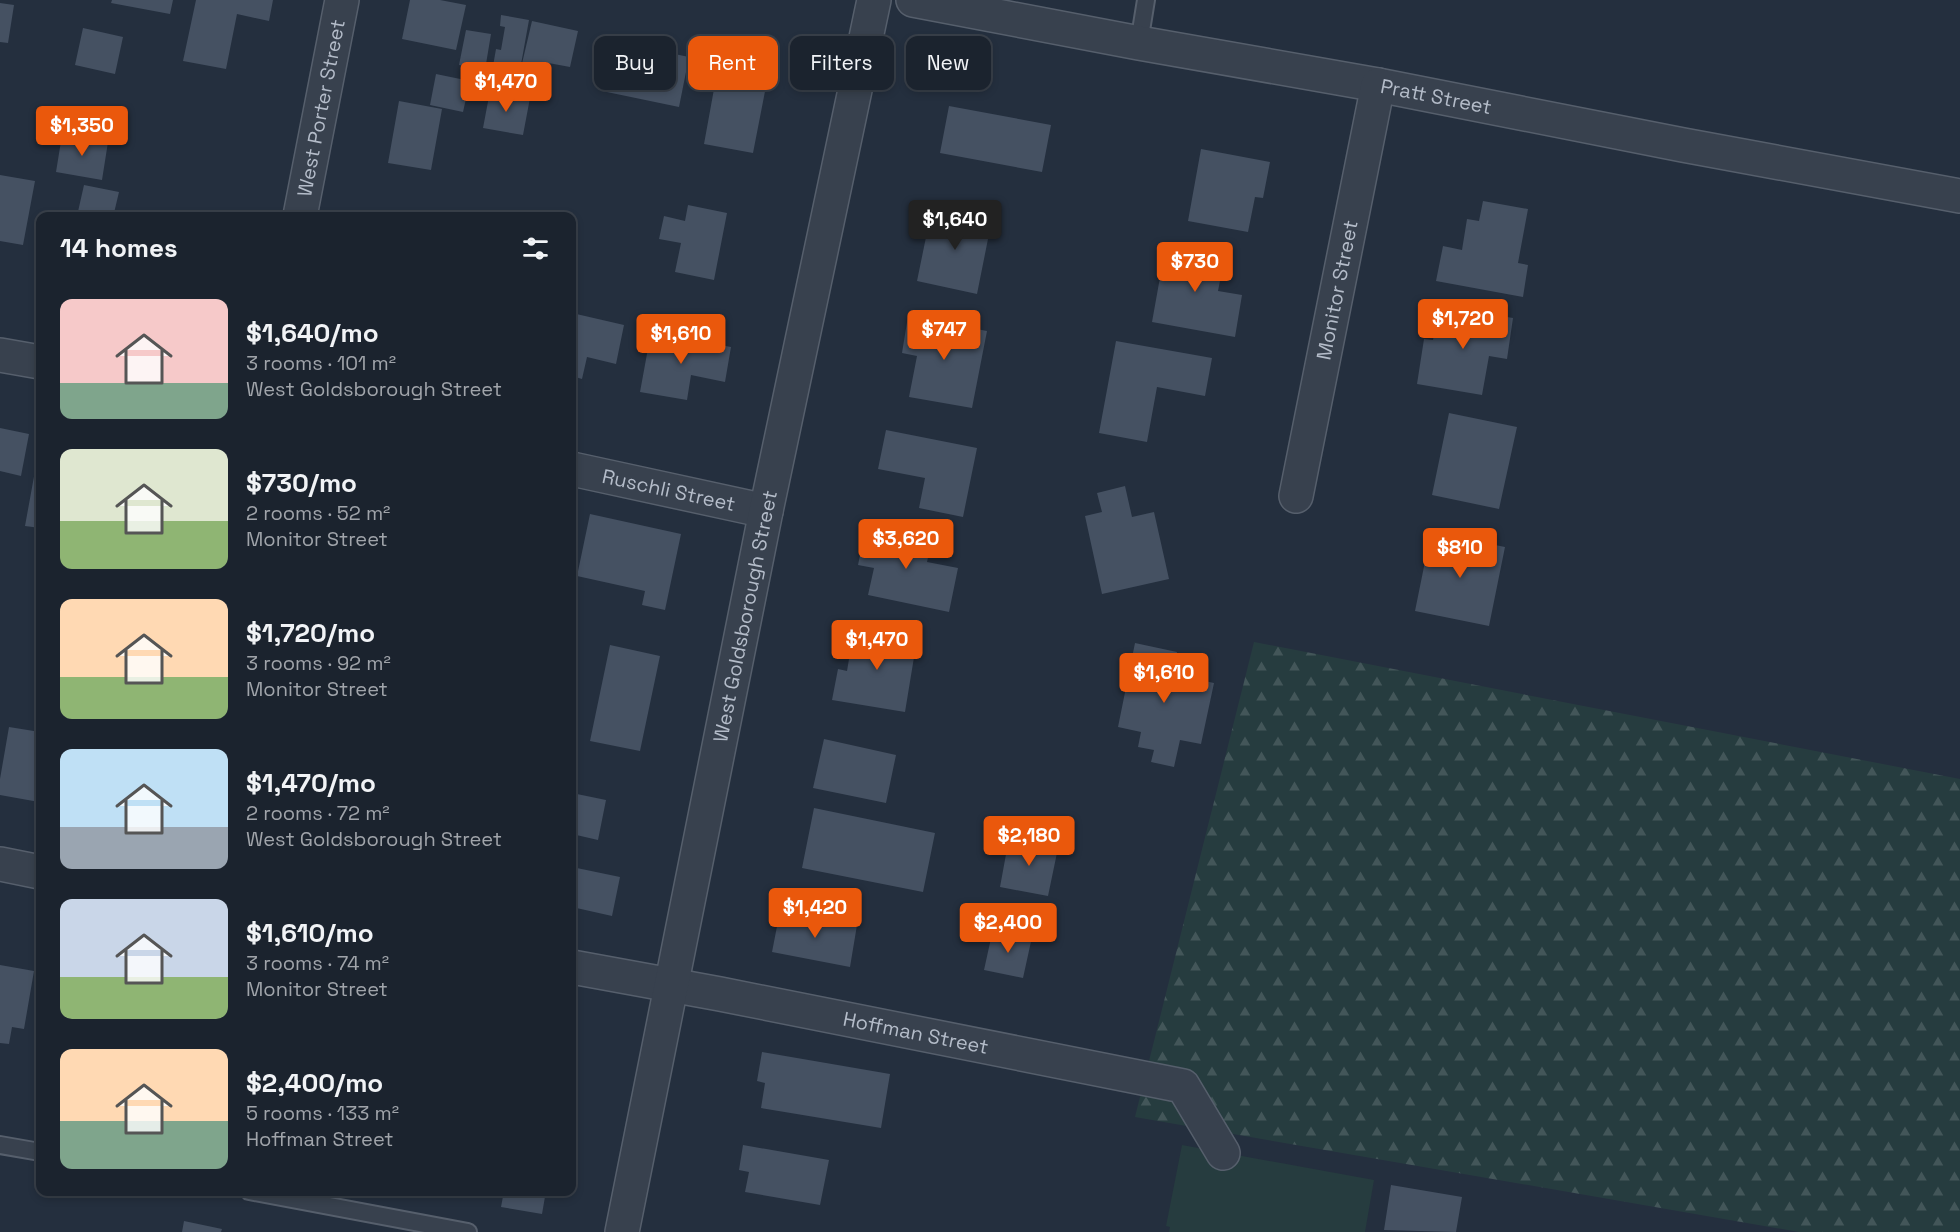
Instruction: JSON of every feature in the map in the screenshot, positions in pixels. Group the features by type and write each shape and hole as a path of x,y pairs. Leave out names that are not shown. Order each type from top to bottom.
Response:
{"street":[{"name":"West Porter Street","path":"301,212 342,0"},
{"name":"West Goldsborough Street","path":"622,1232 766,511 874,0"},
{"name":"Pratt Street","path":"913,0 971,5 1139,43 1378,85 1960,196"},
{"name":"Monitor Street","path":"1296,496 1378,85"},
{"path":"0,355 36,361"},
{"name":"Ruschli Street","path":"576,470 766,511"},
{"path":"0,864 36,871"},
{"name":"Hoffman Street","path":"576,968 1183,1086 1224,1153"}],"lane":[{"path":"1139,43 1146,0"},
{"path":"0,1144 36,1151"},
{"path":"276,1196 468,1232"}],"green space":[{"path":"1254,642 1960,779 1960,1232 1799,1232 1135,1117"},
{"path":"1182,1145 1374,1180 1365,1232 1169,1232 1170,1227 1166,1226"}],"building":[{"path":"112,0 173,0 170,14 111,3"},
{"path":"196,0 273,0 269,21 237,14 226,69 183,61"},
{"path":"410,0 440,0 466,5 456,50 402,39"},
{"path":"0,3 14,5 8,43 0,42"},
{"path":"501,15 529,20 520,70 493,66 496,49 501,50 505,27 500,26"},
{"path":"532,21 578,31 570,67 543,62 540,76 520,72"},
{"path":"83,28 123,37 115,74 75,65"},
{"path":"466,30 491,34 485,70 459,65"},
{"path":"676,54 688,57 679,107 602,91 676,90"},
{"path":"436,74 470,81 463,112 430,105"},
{"path":"714,90 765,90 753,153 704,144"},
{"path":"490,91 530,98 523,135 483,128"},
{"path":"399,101 442,109 431,170 388,163"},
{"path":"949,106 1051,125 1042,172 940,153"},
{"path":"62,135 108,142 102,180 56,172"},
{"path":"1201,149 1270,162 1263,198 1255,197 1248,232 1188,221"},
{"path":"0,175 35,181 23,245 0,241"},
{"path":"84,185 119,192 114,212 78,212"},
{"path":"1483,201 1528,209 1518,263 1528,265 1523,297 1436,281 1443,246 1462,250 1467,219 1479,221"},
{"path":"688,205 727,213 714,280 675,272 681,243 659,239 664,216 685,221"},
{"path":"932,208 992,219 977,294 917,281"},
{"path":"1166,244 1225,255 1218,291 1242,295 1235,337 1152,322"},
{"path":"1440,306 1513,318 1507,359 1489,356 1482,395 1417,384 1424,339 1433,340"},
{"path":"576,314 624,325 616,364 587,357 582,379 576,377"},
{"path":"908,316 987,331 972,408 909,397 917,356 902,353"},
{"path":"651,332 731,347 725,382 691,375 687,400 640,392"},
{"path":"1116,341 1212,358 1205,396 1157,387 1147,442 1099,433"},
{"path":"1449,413 1517,427 1499,509 1432,495"},
{"path":"0,428 29,434 21,476 0,471"},
{"path":"886,430 977,448 963,517 919,508 925,478 878,469"},
{"path":"36,466 36,527 25,526"},
{"path":"1125,486 1132,517 1154,512 1169,579 1102,594 1085,516 1102,512 1097,493"},
{"path":"590,514 681,534 665,610 642,605 645,591 577,576"},
{"path":"866,526 932,540 927,562 958,568 949,612 868,595 874,568 858,565"},
{"path":"1431,532 1505,547 1489,626 1415,611"},
{"path":"854,629 917,639 905,712 832,700 838,669 847,671"},
{"path":"1135,643 1177,652 1172,674 1214,683 1201,744 1180,740 1174,767 1151,762 1154,750 1138,747 1141,732 1118,727"},
{"path":"610,645 660,656 640,751 590,741"},
{"path":"9,727 36,731 36,801 0,795 0,779"},
{"path":"824,739 896,755 886,803 813,788"},
{"path":"576,794 606,800 598,840 576,835"},
{"path":"814,808 935,833 923,892 802,868"},
{"path":"1009,838 1058,848 1048,896 1000,887"},
{"path":"576,868 620,877 612,916 576,908"},
{"path":"780,911 857,925 850,967 772,952"},
{"path":"993,929 1032,937 1023,978 984,970"},
{"path":"0,965 34,971 24,1029 12,1027 9,1044 0,1043"},
{"path":"762,1052 890,1074 881,1128 761,1108 765,1083 757,1081"},
{"path":"743,1145 829,1160 820,1205 745,1192 749,1172 739,1170"},
{"path":"1391,1185 1462,1197 1456,1232 1384,1230"},
{"path":"503,1196 545,1196 542,1214 501,1207"},
{"path":"184,1221 222,1229 221,1232 182,1232"}]}
